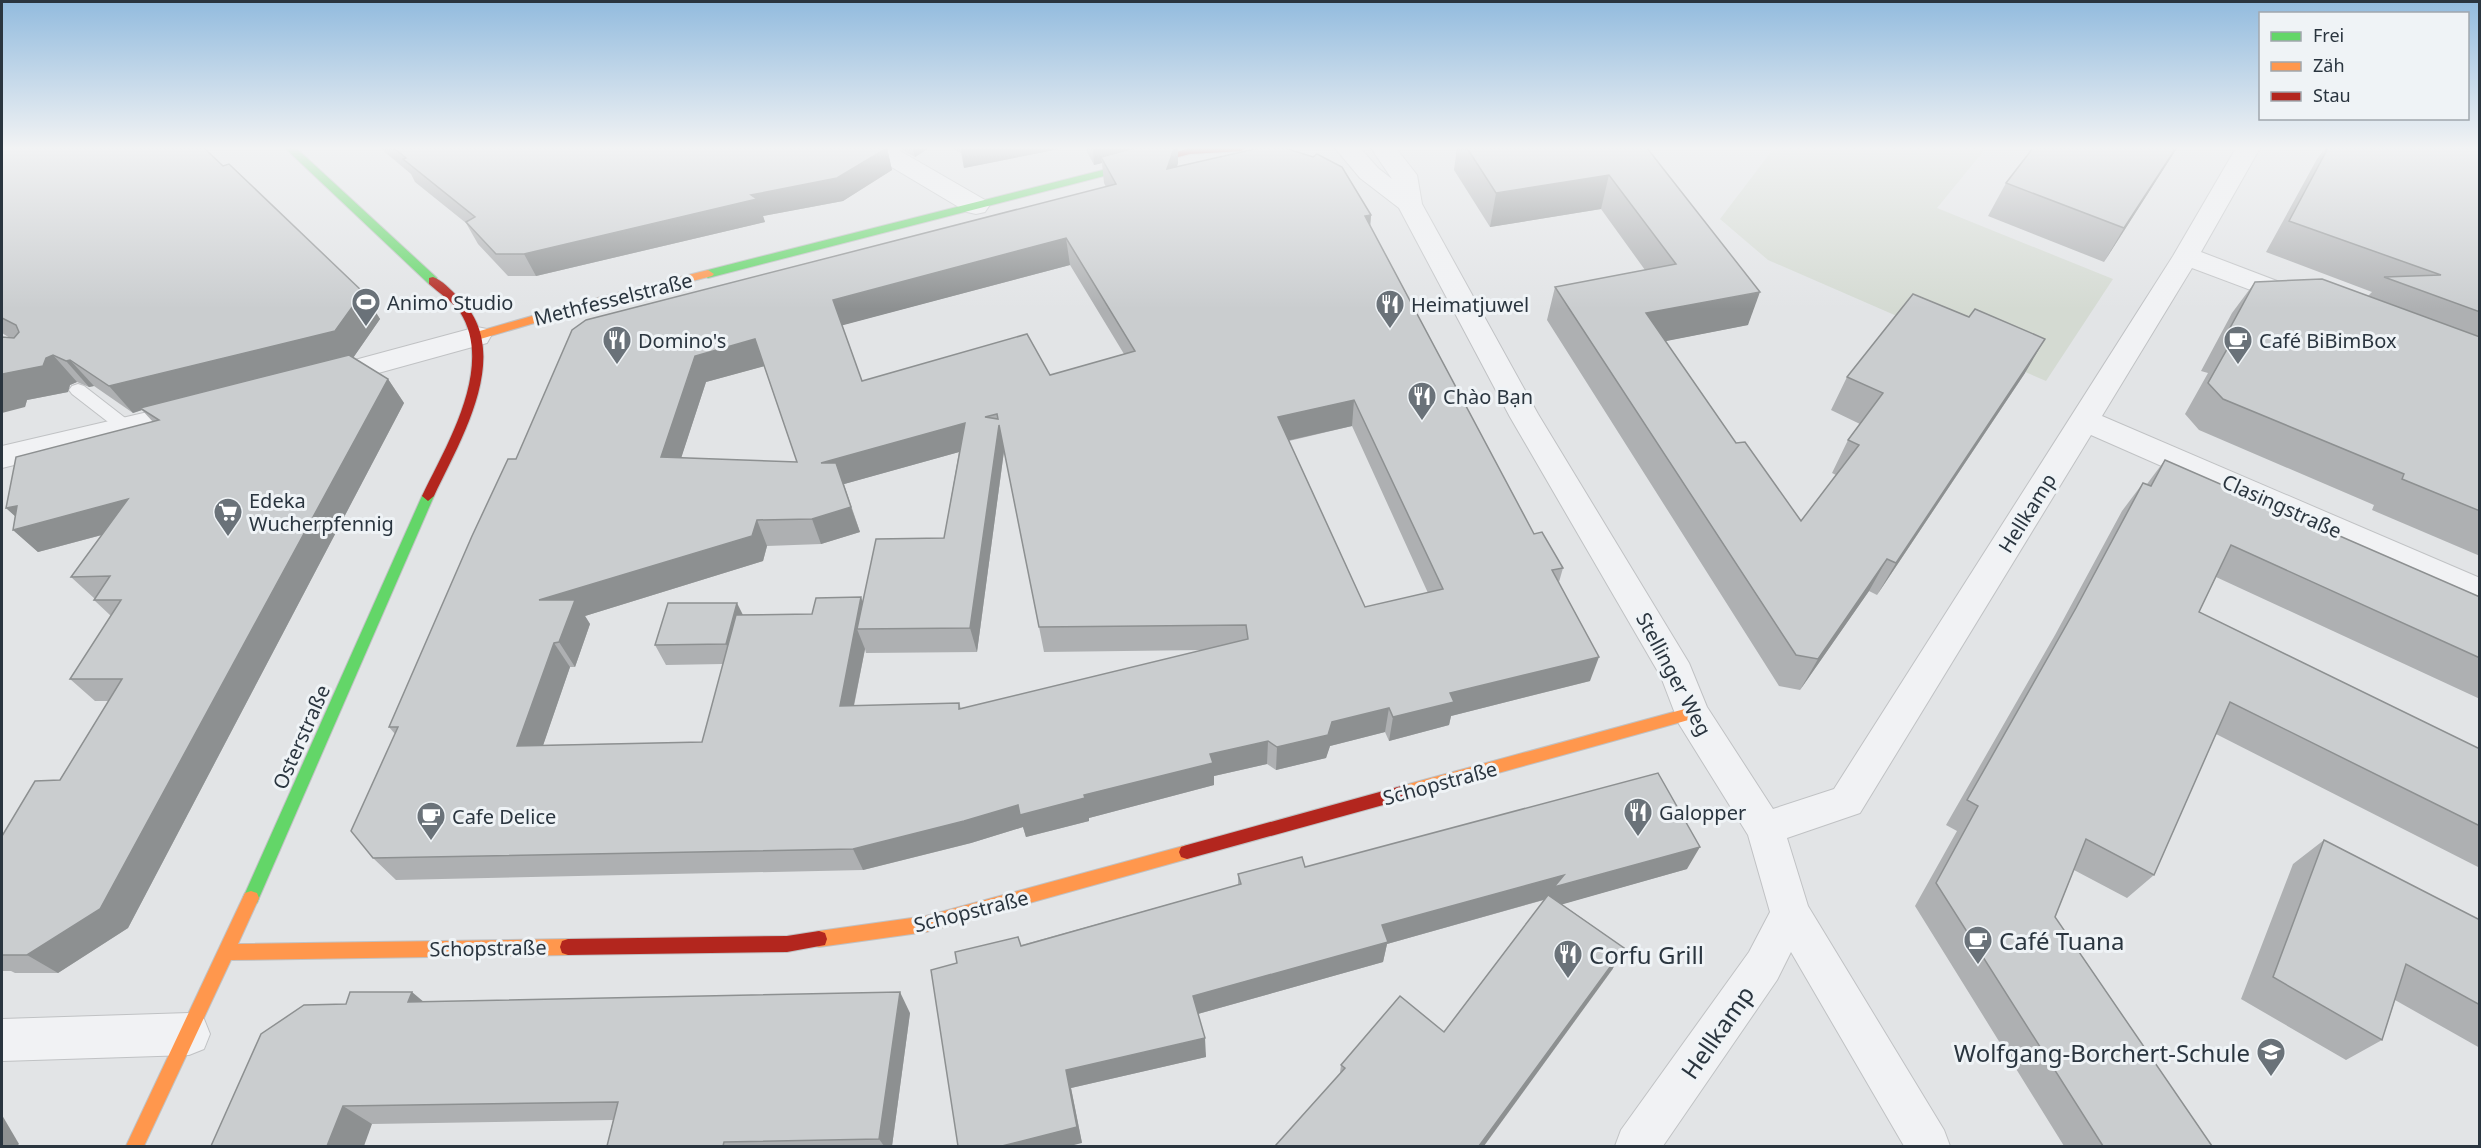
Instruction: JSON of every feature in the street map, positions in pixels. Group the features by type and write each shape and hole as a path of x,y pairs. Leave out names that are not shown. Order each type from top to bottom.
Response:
{"street":[{"path":"349,202 465,310 477,336"},
{"path":"968,202 976,206"},
{"name":"Methfesselstraße","path":"294,386 570,309 993,202"},
{"name":"Stellinger Weg","path":"1406,202 1525,417 1677,673 1692,713 1765,829 1790,913 1928,1146"},
{"name":"Hellkamp","path":"1765,829 1847,801 2085,420 2217,202"},
{"path":"2186,256 2316,306"},
{"name":"Osterstraße","path":"135,1146 226,952 471,400 479,367 477,336"},
{"path":"2,457 216,405"},
{"name":"Clasingstraße","path":"2085,420 2480,593"},
{"name":"Schopstraße","path":"226,952 787,944 926,924 1692,713"},
{"name":"Hellkamp","path":"1637,1146 1763,966 1790,913"},
{"path":"2,1040 189,1034"}],"lane":[{"path":"78,390 127,428"}],"shaded area":[{"path":"1733,202 1942,202 1937,208 2113,279 2046,381 1768,260 1720,219"}],"building":[{"path":"2,202 268,202 363,292 335,331 109,386 70,360 66,361 53,355 46,358 43,366 2,374 2,337 14,338 19,332 16,325 2,318"},
{"path":"456,202 746,202 524,254 496,254 466,222 475,217"},
{"path":"1048,202 1363,202 1371,215 1365,216 1534,534 1542,532 1563,568 1552,570 1599,657 1450,693 1454,702 1393,717 1389,708 1332,722 1328,735 1277,747 1268,741 1210,754 1213,763 1084,795 1085,798 1020,815 1018,805 853,849 373,858 351,831 398,727 389,727 508,459 516,459 572,330 586,320","holes":["1066,238 1135,351 1050,375 1027,334 862,381 833,300","755,339 797,462 661,457 695,356","1354,400 1443,589 1365,607 1278,417","997,414 998,419 985,417","965,423 944,538 876,539 857,629 970,628 999,425 1039,627 1246,625 1248,639 959,709 959,703 840,706 861,597 816,598 812,614 736,615 702,742 517,746 554,643 559,642 575,600 539,600 752,536 757,520 812,519 851,507 836,463 821,463"]},
{"path":"1629,202 1689,202 1760,292 1646,313 1736,443 1745,442 1801,521 1859,445 1848,440 1883,393 1847,377 1913,294 1969,317 1975,309 2045,339 1896,563 1887,559 1818,659 1796,655 1555,287 1676,264"},
{"path":"2055,202 2141,202 2124,228"},
{"path":"2299,202 2480,202 2480,312 2384,277 2441,275 2289,221"},
{"path":"2322,279 2480,337 2480,511 2402,479 2404,474 2223,399 2208,383 2231,342 2224,339 2255,282"},
{"path":"349,355 388,379 100,909 27,955 2,955 2,836 35,781 60,780 122,679 70,679 121,600 94,600 110,576 71,577 128,499 13,530 17,506 6,508 16,457 159,420 140,408"},
{"path":"2165,460 2480,597 2480,658 2231,545 2199,612 2480,749 2480,826 2230,702 2154,875 2086,839 2055,917 2212,1146 2103,1146 1936,883 1978,806 1967,800 2076,608 2143,483 2151,486"},
{"path":"668,603 737,603 726,644 655,645"},
{"path":"1658,773 1700,847 1554,887 1564,875 1382,925 1388,942 1193,996 1205,1038 1066,1070 1077,1127 1002,1146 958,1146 931,970 957,963 955,952 1018,937 1021,946 1241,884 1238,874 1302,857 1305,867"},
{"path":"2324,840 2480,920 2480,1005 2406,964 2382,1040 2273,977"},
{"path":"1548,895 1624,948 1479,1146 1275,1146 1345,1068 1341,1065 1400,996 1444,1032"},
{"path":"350,992 412,992 408,1002 900,992 879,1139 724,1142 723,1146 607,1146 618,1102 343,1106 327,1146 211,1146 261,1034 304,1005 346,1004"}],"traffic: fast":[{"path":"348,202 433,281"},
{"path":"708,274 991,202"},
{"path":"251,898 428,496"}],"traffic: slow":[{"path":"477,336 570,309 708,274"},
{"path":"1405,792 1692,713"},
{"path":"819,939 926,924 1187,852"},
{"path":"135,1146 251,898"},
{"path":"227,952 568,947"}],"traffic: jam":[{"path":"428,496 469,406 478,358 475,335 466,313 433,281"},
{"path":"1187,852 1405,792"},
{"path":"568,947 787,944 819,939"}],"place":[{"name":"Animo Studio","path":"366,328"},
{"name":"Heimatjuwel","path":"1390,330"},
{"name":"Domino's","path":"617,366"},
{"name":"Café BiBimBox","path":"2238,366"},
{"name":"Chào Bạn","path":"1422,422"},
{"name":"Edeka Wucherpfennig","path":"228,538"},
{"name":"Galopper","path":"1638,838"},
{"name":"Cafe Delice","path":"431,842"},
{"name":"Café Tuana","path":"1978,966"},
{"name":"Corfu Grill","path":"1568,980"},
{"name":"Wolfgang-Borchert-Schule","path":"2271,1078"}]}
